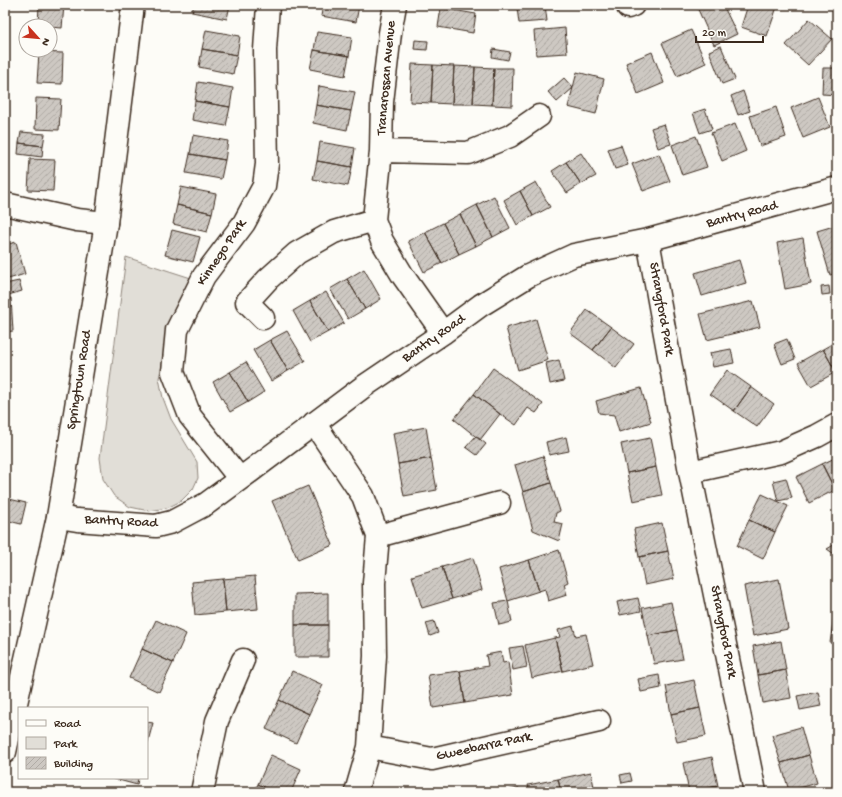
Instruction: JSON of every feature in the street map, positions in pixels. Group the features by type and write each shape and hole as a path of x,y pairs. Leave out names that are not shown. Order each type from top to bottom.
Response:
{"street":[{"name":"Springtown Road","path":"5,752 8,726 58,516 106,223 133,5"},
{"name":"Kinnego Park","path":"240,479 190,416 173,372 177,330 204,276 244,223 264,186 267,164 265,50 268,5"},
{"name":"Tranarossan Avenue","path":"395,5 390,33 382,102 381,151 374,220 382,241 403,276 443,333"},
{"name":"Tranarossan Avenue","path":"381,151 468,153 510,136 539,116"},
{"name":"Bantry Road","path":"58,516 77,520 156,526 172,522 206,504 363,387 443,333 481,305 528,276 574,255 648,240 837,188"},
{"path":"5,204 77,220 106,223"},
{"path":"263,318 247,302 268,279 297,253 334,232 374,220"},
{"name":"Strangford Park","path":"648,240 690,472 755,792"},
{"path":"314,423 363,496 378,536 374,583 374,656 369,747 356,792"},
{"path":"690,472 781,452 817,436 837,425"},
{"path":"378,536 498,503"},
{"path":"202,792 217,721 243,660"},
{"name":"Gweebarra Park","path":"369,747 432,759 599,721"}],"green space":[{"path":"126,257 191,278 179,301 159,378 163,398 171,419 197,462 198,478 193,489 181,501 167,508 149,511 130,507 114,496 103,479 100,458"}],"building":[{"path":"39,5 64,5 62,28 58,28 58,18 38,18"},
{"path":"194,5 230,5 227,19 192,12"},
{"path":"323,5 359,5 356,22 321,16"},
{"path":"545,5 547,21 519,23 517,8"},
{"path":"696,5 723,5 737,34 714,45"},
{"path":"748,5 772,5 777,7 767,36 741,27"},
{"path":"441,8 476,14 473,33 438,27"},
{"path":"809,19 832,39 808,65 786,45"},
{"path":"565,28 567,53 536,55 534,31"},
{"path":"206,30 240,36 237,55 202,49"},
{"path":"691,30 706,63 677,76 662,43"},
{"path":"317,32 352,37 349,56 314,50"},
{"path":"415,40 428,41 427,50 414,49"},
{"path":"721,46 735,79 722,84 709,51"},
{"path":"202,49 237,55 233,74 199,67"},
{"path":"493,49 510,52 508,60 492,57"},
{"path":"314,50 349,56 345,76 310,69"},
{"path":"652,52 664,83 638,94 626,63"},
{"path":"58,53 63,53 62,84 37,83 39,58 58,58"},
{"path":"412,64 433,65 431,103 410,102"},
{"path":"433,65 454,66 452,104 431,103"},
{"path":"454,66 475,67 473,104 452,104"},
{"path":"475,67 494,68 492,105 473,104"},
{"path":"494,68 513,68 512,106 492,105"},
{"path":"823,68 837,68 837,95 822,94"},
{"path":"577,72 604,79 596,114 568,107"},
{"path":"564,78 573,88 557,102 548,92"},
{"path":"198,82 233,88 230,107 195,101"},
{"path":"319,86 355,92 351,111 316,105"},
{"path":"743,91 750,111 738,115 731,96"},
{"path":"818,97 830,127 803,138 791,108"},
{"path":"36,98 61,99 59,130 35,129"},
{"path":"195,101 230,107 226,126 192,120"},
{"path":"316,105 351,111 347,130 313,123"},
{"path":"776,107 786,137 760,146 750,116"},
{"path":"705,109 712,129 700,133 693,113"},
{"path":"664,124 671,144 658,148 651,128"},
{"path":"735,124 746,151 722,161 711,133"},
{"path":"21,132 45,134 43,146 19,143"},
{"path":"193,135 228,141 225,160 190,154"},
{"path":"696,136 707,167 682,175 672,145"},
{"path":"320,142 355,148 352,167 317,161"},
{"path":"19,143 43,146 42,157 18,154"},
{"path":"621,145 628,165 615,169 608,149"},
{"path":"581,153 596,176 581,184 566,162"},
{"path":"190,154 225,160 221,179 186,173"},
{"path":"659,154 670,181 643,191 632,164"},
{"path":"30,159 55,160 53,191 28,190"},
{"path":"317,161 352,167 348,186 313,179"},
{"path":"566,162 581,184 567,193 552,171"},
{"path":"536,182 550,207 533,216 520,191"},
{"path":"181,187 216,194 212,213 177,205"},
{"path":"520,191 533,216 517,225 504,200"},
{"path":"494,196 510,228 493,237 477,205"},
{"path":"177,205 212,213 207,232 173,224"},
{"path":"477,205 493,237 476,246 460,214"},
{"path":"460,214 476,246 459,254 443,223"},
{"path":"443,223 459,254 442,263 425,232"},
{"path":"837,225 837,273 830,275 817,231"},
{"path":"172,230 200,237 193,262 165,255"},
{"path":"425,232 442,263 424,272 408,241"},
{"path":"803,238 811,284 785,289 777,243"},
{"path":"16,242 25,274 5,280 5,245"},
{"path":"739,260 746,283 702,296 695,273"},
{"path":"364,269 381,299 365,309 347,279"},
{"path":"347,279 365,309 348,319 330,289"},
{"path":"19,281 22,291 5,296 5,284"},
{"path":"829,286 830,294 822,295 821,287"},
{"path":"326,292 344,323 328,332 310,301"},
{"path":"11,298 13,331 5,332 5,299"},
{"path":"310,301 328,332 310,342 293,311"},
{"path":"753,301 760,327 707,340 700,314"},
{"path":"587,310 611,327 593,350 570,333"},
{"path":"536,319 548,360 518,370 506,328"},
{"path":"611,327 634,344 616,368 593,350"},
{"path":"287,331 305,361 288,371 270,340"},
{"path":"787,339 795,359 782,364 774,344"},
{"path":"270,340 288,371 271,381 253,350"},
{"path":"837,341 837,372 836,372 823,349"},
{"path":"731,349 734,363 713,367 710,353"},
{"path":"823,349 836,372 811,386 798,363"},
{"path":"559,360 564,381 550,384 546,363"},
{"path":"246,362 264,392 248,402 230,372"},
{"path":"5,363 7,363 5,389"},
{"path":"493,368 543,404 536,413 528,408 516,425 474,394"},
{"path":"727,370 751,387 734,411 710,394"},
{"path":"230,372 248,402 230,412 213,382"},
{"path":"751,387 774,404 757,427 734,411"},
{"path":"641,388 651,422 619,432 614,415 599,413 596,401"},
{"path":"474,394 500,414 480,440 454,419"},
{"path":"426,427 431,458 398,464 393,433"},
{"path":"476,436 486,444 477,455 466,447"},
{"path":"566,437 569,451 549,455 546,442"},
{"path":"650,438 656,467 627,473 621,444"},
{"path":"543,456 551,483 523,492 515,465"},
{"path":"837,457 837,489 835,490 822,464"},
{"path":"431,458 437,490 404,496 398,464"},
{"path":"822,464 835,490 809,503 796,477"},
{"path":"656,467 662,495 633,501 627,473"},
{"path":"786,478 792,498 778,501 773,481"},
{"path":"551,483 560,511 556,513 554,522 563,524 559,541 533,530 523,492"},
{"path":"308,486 333,545 298,560 272,501"},
{"path":"762,494 788,506 775,532 749,520"},
{"path":"5,498 26,503 21,524 5,520"},
{"path":"749,520 775,532 763,559 737,546"},
{"path":"662,523 668,551 639,557 634,529"},
{"path":"837,543 837,556 827,549"},
{"path":"559,550 568,582 564,584 567,595 548,601 545,589 539,591 529,560"},
{"path":"668,551 674,579 645,585 639,557"},
{"path":"473,558 482,590 452,599 442,567"},
{"path":"529,560 539,591 508,601 499,569"},
{"path":"442,567 452,599 422,608 412,576"},
{"path":"255,576 258,609 226,612 223,579"},
{"path":"223,579 226,612 195,615 192,582"},
{"path":"779,579 788,629 753,636 744,586"},
{"path":"328,593 328,625 295,625 295,594"},
{"path":"837,593 837,615 834,615"},
{"path":"638,598 641,611 620,615 617,602"},
{"path":"508,601 512,622 499,625 494,603"},
{"path":"671,602 677,630 648,636 642,608"},
{"path":"834,615 837,615 837,644 830,643"},
{"path":"156,620 186,634 173,663 142,649"},
{"path":"434,621 438,633 430,636 426,623"},
{"path":"295,625 328,625 328,657 295,657"},
{"path":"573,626 576,636 586,634 593,664 563,671 555,638 560,637 558,630"},
{"path":"677,630 683,659 654,664 648,636"},
{"path":"555,638 563,671 532,678 525,645"},
{"path":"781,641 786,670 758,675 753,646"},
{"path":"835,644 837,644 837,658 832,658"},
{"path":"523,646 527,667 513,670 509,648"},
{"path":"142,649 173,663 159,692 129,678"},
{"path":"501,652 503,663 508,662 513,695 465,703 460,671 488,666 486,655"},
{"path":"786,670 791,698 763,703 758,675"},
{"path":"292,671 323,685 309,714 279,700"},
{"path":"460,671 465,703 433,708 428,675"},
{"path":"659,675 661,688 641,692 638,679"},
{"path":"694,680 700,708 671,714 666,686"},
{"path":"818,692 821,706 800,710 797,696"},
{"path":"279,700 309,714 296,743 266,729"},
{"path":"700,708 706,736 677,742 671,714"},
{"path":"148,722 153,723 148,741"},
{"path":"801,727 809,755 781,763 772,735"},
{"path":"271,755 301,769 291,792 274,792 258,784"},
{"path":"809,755 817,783 789,791 781,763"},
{"path":"712,757 718,786 689,792 683,763"},
{"path":"591,772 595,792 561,792 558,779"},
{"path":"630,773 632,781 622,783 620,775"},
{"path":"115,779 138,779 137,785"},
{"path":"558,779 561,792 530,792 528,785"},
{"path":"258,784 274,792 254,792"},
{"path":"718,786 719,792 689,792"},
{"path":"519,788 519,792 501,792"},
{"path":"102,789 116,792 102,792"}]}
